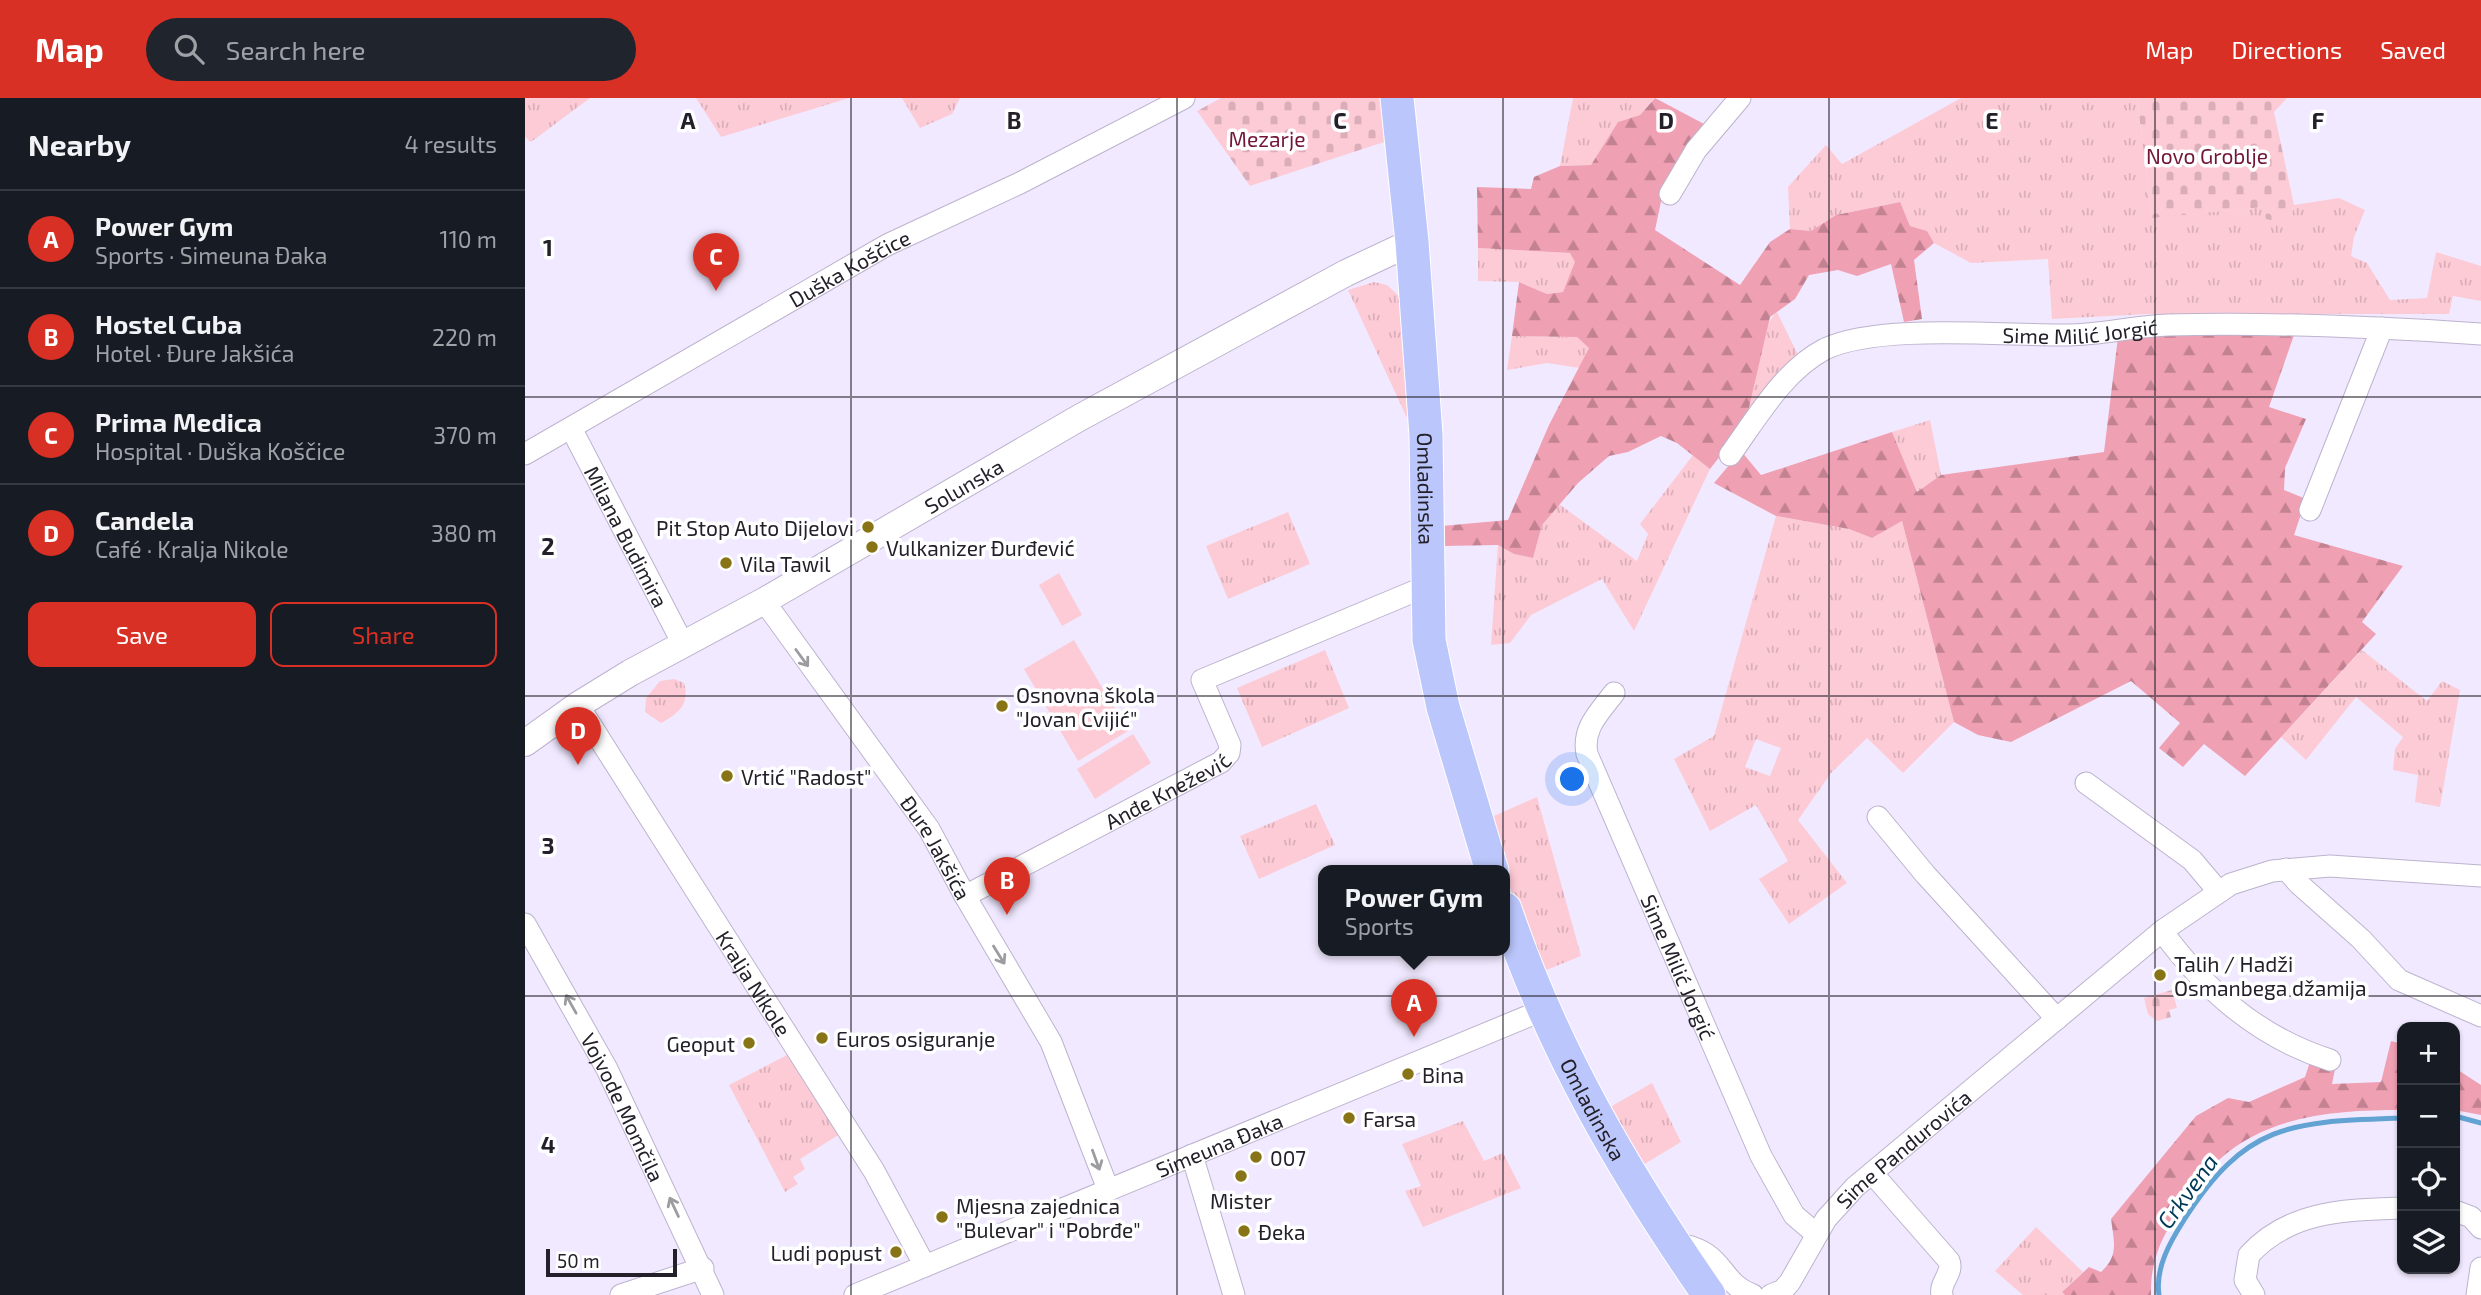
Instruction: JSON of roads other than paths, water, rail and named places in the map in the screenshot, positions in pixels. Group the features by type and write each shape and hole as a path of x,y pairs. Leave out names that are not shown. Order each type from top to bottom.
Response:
{"main road":[{"name":"Omladinska","path":"1397,98 1412,242 1429,488 1429,640 1437,682 1490,865"},
{"name":"Omladinska","path":"1510,922 1543,1010 1598,1120 1673,1243 1709,1295"}],"street":[{"name":"Duška Koščice","path":"525,454 887,245 1020,183 1184,98"},
{"path":"1670,194 1696,150 1739,98"},
{"name":"Solunska","path":"525,743 578,705 764,601 1079,418 1346,272 1412,242"},
{"name":"Sime Milić Jorgić","path":"1730,455 1767,404 1801,367 1825,350 1864,338 1925,334 2072,335 2164,325 2290,323 2481,334"},
{"path":"2310,510 2382,328"},
{"name":"Milana Budimira","path":"571,428 683,644"},
{"name":"Anđe Knežević","path":"965,896 1221,762 1229,753 1230,745 1202,680 1427,586"},
{"name":"Đure Jakšića","path":"764,601 806,663 914,804 1051,1042 1108,1189"},
{"name":"Sime Milić Jorgić","path":"1614,693 1587,729 1584,739 1587,754 1761,1156 1794,1215 1816,1234"},
{"name":"Kralja Nikole","path":"578,705 874,1171 925,1266"},
{"path":"2086,783 2192,860 2219,892"},
{"path":"1878,817 1925,874 2057,1019"},
{"name":"Sime Pandurovića","path":"1772,1295 1790,1282 1816,1234 1840,1202 1872,1173 2162,931 2219,892 2256,874 2286,869 2351,867 2481,876"},
{"path":"2286,869 2361,939 2399,980 2481,1016"},
{"name":"Vojvode Momčila","path":"525,924 607,1069 703,1268 713,1295"},
{"path":"2162,931 2210,989 2251,1023 2300,1050 2330,1060"},
{"name":"Simeuna Đaka","path":"855,1295 1543,1010"},
{"path":"1192,1155 1234,1295"},
{"path":"1872,1173 1951,1264 1941,1287 1942,1295"},
{"path":"2253,1295 2245,1280 2249,1255 2293,1223 2310,1216 2351,1209 2397,1208"},
{"path":"2460,1211 2481,1228"},
{"path":"1673,1243 1702,1250 1718,1262 1738,1287 1753,1295"},
{"path":"621,1295 703,1268"},
{"path":"2477,1295 2481,1268"}],"waterway":[{"name":"Crkvena","path":"2460,1117 2481,1123"},
{"name":"Crkvena","path":"2159,1295 2161,1265 2179,1228 2207,1187 2229,1163 2252,1145 2276,1133 2302,1126 2397,1118"}],"place":[{"name":"Prima Medica","path":"716,291"},
{"name":"Pit Stop Auto Dijelovi","path":"868,527"},
{"name":"Vulkanizer Đurđević","path":"872,547"},
{"name":"Vila Tawil","path":"726,563"},
{"name":"Osnovna škola \"Jovan Cvijić\"","path":"1002,706"},
{"name":"Candela","path":"578,765"},
{"name":"Vrtić \"Radost\"","path":"727,776"},
{"name":"Hostel Cuba","path":"1007,915"},
{"name":"Talih / Hadži Osmanbega džamija","path":"2160,975"},
{"name":"Power Gym","path":"1414,1037"},
{"name":"Euros osiguranje","path":"822,1038"},
{"name":"Geoput","path":"749,1043"},
{"name":"Bina","path":"1408,1074"},
{"name":"Farsa","path":"1349,1118"},
{"name":"007","path":"1256,1157"},
{"name":"Mister","path":"1241,1176"},
{"name":"Mjesna zajednica \"Bulevar\" i \"Pobrđe\"","path":"942,1217"},
{"name":"Đeka","path":"1244,1231"},
{"name":"Ludi popust","path":"896,1252"}],"park label":[{"name":"Mezarje","path":"1267,138"},
{"name":"Novo Groblje","path":"2207,155"}]}
